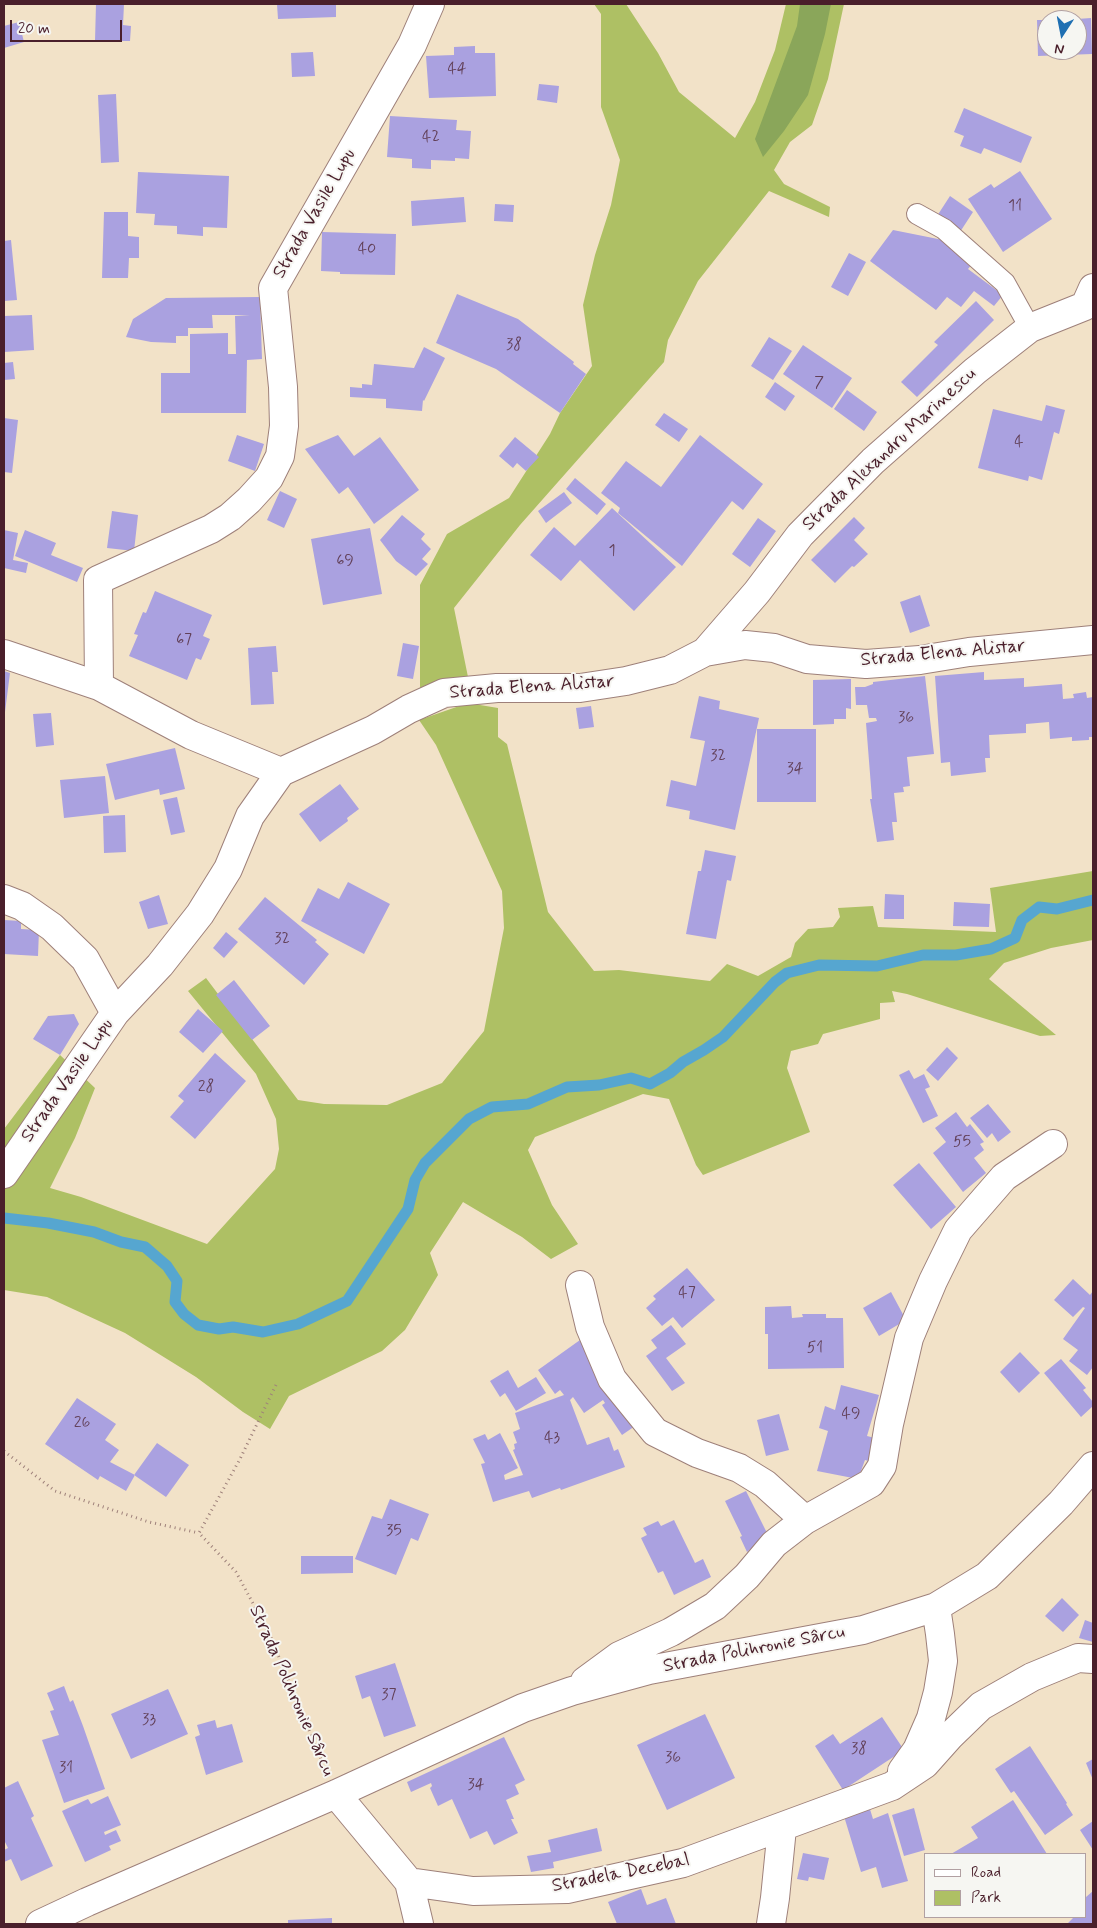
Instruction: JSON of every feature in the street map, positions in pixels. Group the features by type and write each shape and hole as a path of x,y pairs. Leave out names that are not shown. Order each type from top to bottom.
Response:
{"street":[{"name":"Strada Vasile Lupu","path":"99,686 98,580 211,529 230,517 249,500 268,478 280,456 284,426 283,387 273,288 412,45 430,4"},
{"name":"Strada Alexandru Marinescu","path":"705,652 757,592 800,535 873,461 975,371 1030,328 1090,300"},
{"name":"Strada Elena Alistar","path":"282,772 372,730 409,709 444,693 497,688 580,688 626,681 670,670 705,652 745,645 774,648 807,659 866,664 920,660 970,652 1093,640"},
{"path":"4,654 99,686 191,735 282,772"},
{"name":"Strada Vasile Lupu","path":"4,1174 115,1013 160,965 200,914 228,869 250,816 282,772"},
{"name":"Strada Vasile Lupu","path":"4,899 22,906 52,927 84,960 115,1013"},
{"name":"Strada Polihronie Sârcu","path":"572,1691 619,1656 671,1632 715,1606 747,1576 774,1544 805,1520 871,1483 882,1466 889,1424 909,1338 933,1281 958,1230 1004,1177 1052,1144"},
{"path":"580,1285 590,1327 612,1379 655,1432 697,1453 739,1468 765,1484 805,1520"},
{"name":"Strada Polihronie Sârcu","path":"40,1924 336,1794 523,1708 572,1691 649,1670 863,1630 936,1607 987,1576 1061,1503 1093,1466"},
{"path":"892,1786 917,1750 931,1718 938,1692 942,1661 936,1607"},
{"name":"Stradela Decebal","path":"409,1882 472,1891 567,1889 683,1863 892,1786 925,1764 981,1706 1032,1676 1078,1658 1093,1659"},
{"name":"Strada Polihronie Sârcu","path":"336,1794 409,1882"},
{"path":"771,1924 782,1828"},
{"path":"409,1882 419,1924"}],"lane":[{"path":"918,214 944,229 1005,283 1030,328"}],"path":[{"path":"4,1451 56,1491 149,1522 199,1533 240,1458 276,1385"},
{"name":"Strada Polihronie Sârcu","path":"199,1533 236,1572 269,1633 336,1794"}],"green space":[{"path":"594,4 626,4 658,53 679,92 735,138 755,102 775,50 786,4 844,4 828,79 812,125 790,142 774,170 784,184 830,207 829,217 769,191 698,281 668,340 664,362 520,525 454,608 468,677 420,689 420,585 447,534 509,498 550,434 560,413 592,366 583,305 595,255 611,205 620,160 601,107 601,14"},
{"path":"800,4 831,4 825,34 808,95 784,131 763,157 755,139 797,26"},
{"path":"468,703 498,708 498,737 507,744 548,912 594,971 619,970 710,981 727,964 758,976 791,957 795,943 808,929 833,927 840,917 838,908 873,906 878,927 996,932 990,888 1093,871 1093,940 1051,948 1004,963 989,979 1056,1035 1040,1036 892,991 895,1002 880,1003 880,1019 823,1034 818,1044 791,1051 787,1068 810,1132 703,1175 696,1165 669,1099 643,1094 535,1137 528,1150 552,1205 578,1244 551,1259 522,1237 463,1202 430,1253 438,1275 405,1330 382,1351 289,1396 270,1429 243,1412 196,1377 125,1333 47,1297 4,1290 4,1129 60,1055 95,1088 75,1138 50,1188 81,1197 207,1244 275,1169 279,1149 276,1119 256,1074 188,991 206,978 298,1100 324,1104 387,1105 442,1083 484,1031 504,928 502,891 436,745 419,720"}],"building":[{"path":"96,4 124,4 123,25 131,26 130,41 95,41"},
{"path":"277,4 336,4 336,17 278,19"},
{"path":"1087,18 1091,18 1092,54 1087,54"},
{"path":"19,22 24,42 4,48 4,26"},
{"path":"475,46 475,53 495,53 496,96 429,98 426,56 454,55 454,47"},
{"path":"313,52 315,76 292,77 291,53"},
{"path":"539,84 559,86 557,103 537,100"},
{"path":"116,94 119,162 101,163 98,95"},
{"path":"964,108 1032,137 1021,163 984,148 981,154 960,146 964,136 954,132"},
{"path":"390,116 457,120 456,130 471,131 469,159 455,158 455,161 431,160 431,169 412,168 412,159 387,157"},
{"path":"1020,171 1052,219 1003,252 968,199 991,184 994,188"},
{"path":"138,172 229,176 227,228 203,227 203,236 177,234 177,226 154,225 155,214 136,213"},
{"path":"950,196 973,212 960,232 937,216"},
{"path":"464,197 466,222 412,226 411,201"},
{"path":"495,204 514,205 513,222 494,221"},
{"path":"104,212 128,212 128,236 139,237 139,258 129,258 128,278 102,278"},
{"path":"893,230 943,240 973,263 968,269 1003,295 994,306 974,291 961,307 947,297 936,310 870,261"},
{"path":"322,232 396,234 395,275 340,274 340,272 321,271"},
{"path":"11,240 17,300 4,301 4,241"},
{"path":"849,253 866,262 848,296 831,287"},
{"path":"457,294 518,319 574,362 573,364 586,374 560,413 496,369 436,343"},
{"path":"260,297 262,359 247,360 246,413 161,413 161,373 190,373 190,334 228,333 228,354 236,354 235,316 250,315 212,315 213,328 188,328 188,336 176,336 176,343 151,342 126,337 133,319 166,298"},
{"path":"976,301 994,320 917,397 901,382 938,345 934,342"},
{"path":"32,315 34,350 4,352 4,316"},
{"path":"769,337 792,351 773,380 751,366"},
{"path":"803,345 852,378 832,408 783,374"},
{"path":"424,347 445,358 423,400 422,411 386,408 386,399 350,397 350,387 362,388 362,384 372,385 374,364 414,368"},
{"path":"13,362 15,379 4,380 4,363"},
{"path":"775,382 795,396 785,411 765,397"},
{"path":"847,390 877,412 864,431 834,409"},
{"path":"1046,405 1065,410 1059,434 1054,432 1042,480 1029,476 1028,481 978,468 993,409 1042,421"},
{"path":"664,413 688,429 679,442 655,425"},
{"path":"4,418 18,420 12,473 4,472"},
{"path":"237,435 264,444 255,471 228,461"},
{"path":"338,435 354,456 380,437 419,490 374,524 348,487 339,494 305,449"},
{"path":"700,435 763,484 743,510 732,501 682,566 618,513 620,508 601,493 626,461 661,487"},
{"path":"515,437 539,457 526,471 517,463 513,468 499,456"},
{"path":"575,478 606,504 597,515 566,489"},
{"path":"280,491 297,499 284,528 267,520"},
{"path":"564,492 572,503 546,523 538,511"},
{"path":"612,508 676,567 634,611 580,560 561,581 530,555 554,527 575,546"},
{"path":"112,511 138,515 134,551 107,548"},
{"path":"402,515 425,534 421,539 431,549 422,559 428,564 416,576 396,561 380,540"},
{"path":"854,517 865,528 854,540 868,554 854,567 852,566 835,583 811,560"},
{"path":"758,518 776,531 750,567 732,554"},
{"path":"370,528 382,594 323,605 311,539"},
{"path":"4,530 18,533 13,560 28,563 26,573 4,568"},
{"path":"25,530 56,543 51,555 83,568 77,582 15,556"},
{"path":"155,591 212,615 203,636 210,639 201,660 196,658 187,680 129,656 138,635 134,634 143,612 146,613"},
{"path":"920,595 930,626 910,633 900,602"},
{"path":"403,643 419,646 413,679 397,676"},
{"path":"276,646 278,672 272,672 274,704 251,705 248,648"},
{"path":"4,671 10,673 5,712 4,712"},
{"path":"984,672 984,680 1024,678 1024,687 1062,684 1063,699 1074,698 1073,694 1086,692 1087,698 1093,697 1093,737 1089,737 1089,740 1072,741 1072,737 1050,739 1049,722 1026,724 1026,733 989,735 990,758 985,758 986,772 951,776 950,762 941,763 935,676"},
{"path":"925,676 934,754 907,757 910,786 903,787 904,792 894,793 897,822 892,822 894,840 877,842 870,799 872,799 866,723 877,721 876,718 869,718 867,705 856,705 855,687 865,687 873,684 873,682"},
{"path":"851,679 851,709 846,708 846,719 834,719 834,724 813,725 813,680"},
{"path":"699,696 720,701 719,709 759,718 735,830 689,819 690,811 666,806 671,780 696,786 705,741 690,738"},
{"path":"591,706 594,727 579,729 576,708"},
{"path":"51,713 54,745 36,747 33,714"},
{"path":"757,729 816,729 816,802 757,802"},
{"path":"175,748 185,789 160,795 159,789 115,800 106,764"},
{"path":"105,776 109,813 64,818 60,780"},
{"path":"340,784 359,809 347,818 348,821 320,842 299,814"},
{"path":"177,797 185,832 171,835 163,800"},
{"path":"125,815 126,852 104,853 103,816"},
{"path":"705,850 736,856 731,881 727,880 716,939 686,934 698,871 701,871"},
{"path":"348,882 390,904 364,954 301,921 318,888 339,899"},
{"path":"885,894 904,895 904,919 884,919"},
{"path":"159,895 168,924 148,929 139,902"},
{"path":"265,897 317,940 315,942 329,954 304,985 238,929"},
{"path":"954,902 990,904 989,927 953,926"},
{"path":"4,920 21,921 21,929 39,930 38,956 4,954"},
{"path":"226,932 238,942 224,958 213,948"},
{"path":"234,980 270,1026 252,1040 216,995"},
{"path":"198,1009 223,1031 203,1053 179,1032"},
{"path":"74,1014 79,1024 60,1055 33,1039 48,1016"},
{"path":"947,1047 958,1058 938,1081 926,1070"},
{"path":"215,1053 246,1081 195,1139 170,1117 184,1101 178,1096"},
{"path":"909,1070 914,1079 924,1074 930,1087 925,1089 938,1116 923,1123 899,1075"},
{"path":"988,1104 1011,1132 998,1142 992,1133 987,1138 970,1118"},
{"path":"956,1112 967,1127 970,1124 984,1142 980,1144 984,1150 974,1158 986,1173 963,1192 933,1153 946,1142 935,1128"},
{"path":"919,1163 956,1207 931,1229 893,1185"},
{"path":"687,1268 715,1300 682,1328 673,1317 662,1326 646,1308 656,1299 653,1296"},
{"path":"1073,1279 1090,1295 1093,1291 1093,1367 1087,1375 1069,1361 1078,1350 1063,1339 1085,1308 1083,1307 1073,1317 1054,1300"},
{"path":"891,1292 906,1320 879,1336 863,1308"},
{"path":"791,1306 792,1318 803,1317 802,1314 826,1314 826,1318 843,1318 844,1368 768,1369 768,1334 765,1334 765,1307"},
{"path":"671,1325 686,1344 666,1358 685,1383 672,1391 646,1356 657,1348 651,1340"},
{"path":"580,1340 638,1424 622,1435 602,1405 605,1403 603,1400 584,1413 573,1397 570,1400 587,1445 609,1437 614,1451 618,1449 625,1467 561,1490 560,1488 532,1498 529,1491 493,1502 481,1464 485,1463 473,1439 485,1434 488,1440 500,1433 518,1468 504,1475 505,1480 523,1475 513,1450 515,1449 514,1444 517,1443 513,1432 520,1429 515,1413 564,1395 560,1390 555,1394 538,1370"},
{"path":"1020,1352 1040,1373 1019,1393 1000,1372"},
{"path":"1061,1359 1086,1388 1083,1390 1093,1402 1093,1406 1081,1417 1044,1373"},
{"path":"508,1370 518,1388 536,1377 546,1393 516,1411 505,1393 500,1397 490,1381"},
{"path":"841,1385 879,1395 867,1436 879,1439 872,1462 865,1460 858,1479 817,1471 828,1431 819,1428 825,1406 835,1410"},
{"path":"77,1398 116,1424 105,1440 119,1450 110,1462 135,1475 126,1491 100,1476 98,1480 45,1444"},
{"path":"779,1414 789,1450 766,1456 757,1420"},
{"path":"157,1443 189,1465 166,1497 134,1475"},
{"path":"746,1491 768,1535 747,1552 740,1537 742,1536 725,1501"},
{"path":"390,1499 429,1514 418,1541 411,1538 396,1575 355,1559 372,1516 382,1519"},
{"path":"674,1520 695,1563 703,1559 711,1577 674,1595 663,1571 658,1573 641,1538 647,1535 643,1528 658,1521 661,1526"},
{"path":"301,1556 353,1556 353,1573 301,1574"},
{"path":"1062,1598 1079,1615 1063,1632 1045,1616"},
{"path":"1085,1620 1093,1623 1093,1642 1079,1638"},
{"path":"395,1663 416,1726 384,1737 370,1696 362,1699 355,1676"},
{"path":"64,1686 70,1702 73,1700 105,1789 64,1803 42,1740 59,1735 50,1711 54,1710 47,1693"},
{"path":"168,1689 188,1734 131,1759 111,1714"},
{"path":"705,1714 735,1778 667,1810 637,1745"},
{"path":"882,1717 904,1750 843,1790 815,1746 833,1734 840,1744"},
{"path":"215,1720 217,1728 232,1724 243,1762 206,1775 195,1737 200,1735 197,1725"},
{"path":"504,1737 525,1780 515,1785 519,1794 506,1800 514,1819 511,1819 518,1833 494,1845 487,1831 470,1839 452,1799 438,1806 430,1788 432,1786 431,1783 411,1792 407,1782"},
{"path":"1030,1746 1073,1815 1045,1835 1014,1791 1011,1793 995,1769"},
{"path":"1093,1759 1093,1780 1086,1763"},
{"path":"18,1781 34,1816 31,1818 53,1866 21,1881 11,1859 4,1862 4,1850 8,1848 4,1840 4,1788"},
{"path":"108,1796 121,1825 104,1832 105,1835 116,1830 121,1841 109,1846 111,1850 85,1862 62,1811 88,1799 91,1804"},
{"path":"1013,1800 1046,1853 953,1853 978,1838 971,1827"},
{"path":"869,1806 873,1819 888,1813 908,1881 882,1888 876,1867 861,1872 843,1813"},
{"path":"914,1808 925,1850 904,1856 892,1815"},
{"path":"1093,1821 1093,1850 1080,1830"},
{"path":"597,1828 602,1851 553,1862 554,1868 531,1872 527,1856 551,1852 548,1840"},
{"path":"803,1853 829,1858 824,1880 809,1877 808,1881 797,1879"},
{"path":"641,1889 647,1905 666,1898 676,1924 617,1924 608,1902"},
{"path":"1093,1891 1093,1924 1067,1924 1073,1918 1087,1918 1087,1896"},
{"path":"332,1918 332,1924 288,1924 288,1920"}],"waterway":[{"path":"4,1218 48,1223 94,1232 121,1242 145,1247 167,1266 177,1281 175,1302 184,1314 198,1325 219,1329 233,1327 263,1332 298,1324 347,1301 408,1209 415,1180 425,1163 469,1119 492,1107 528,1104 567,1087 599,1085 631,1078 650,1084 670,1073 683,1062 723,1037 775,982 787,973 819,965 877,966 923,955 956,955 991,949 1015,938 1022,920 1039,907 1057,909 1093,900"}]}
